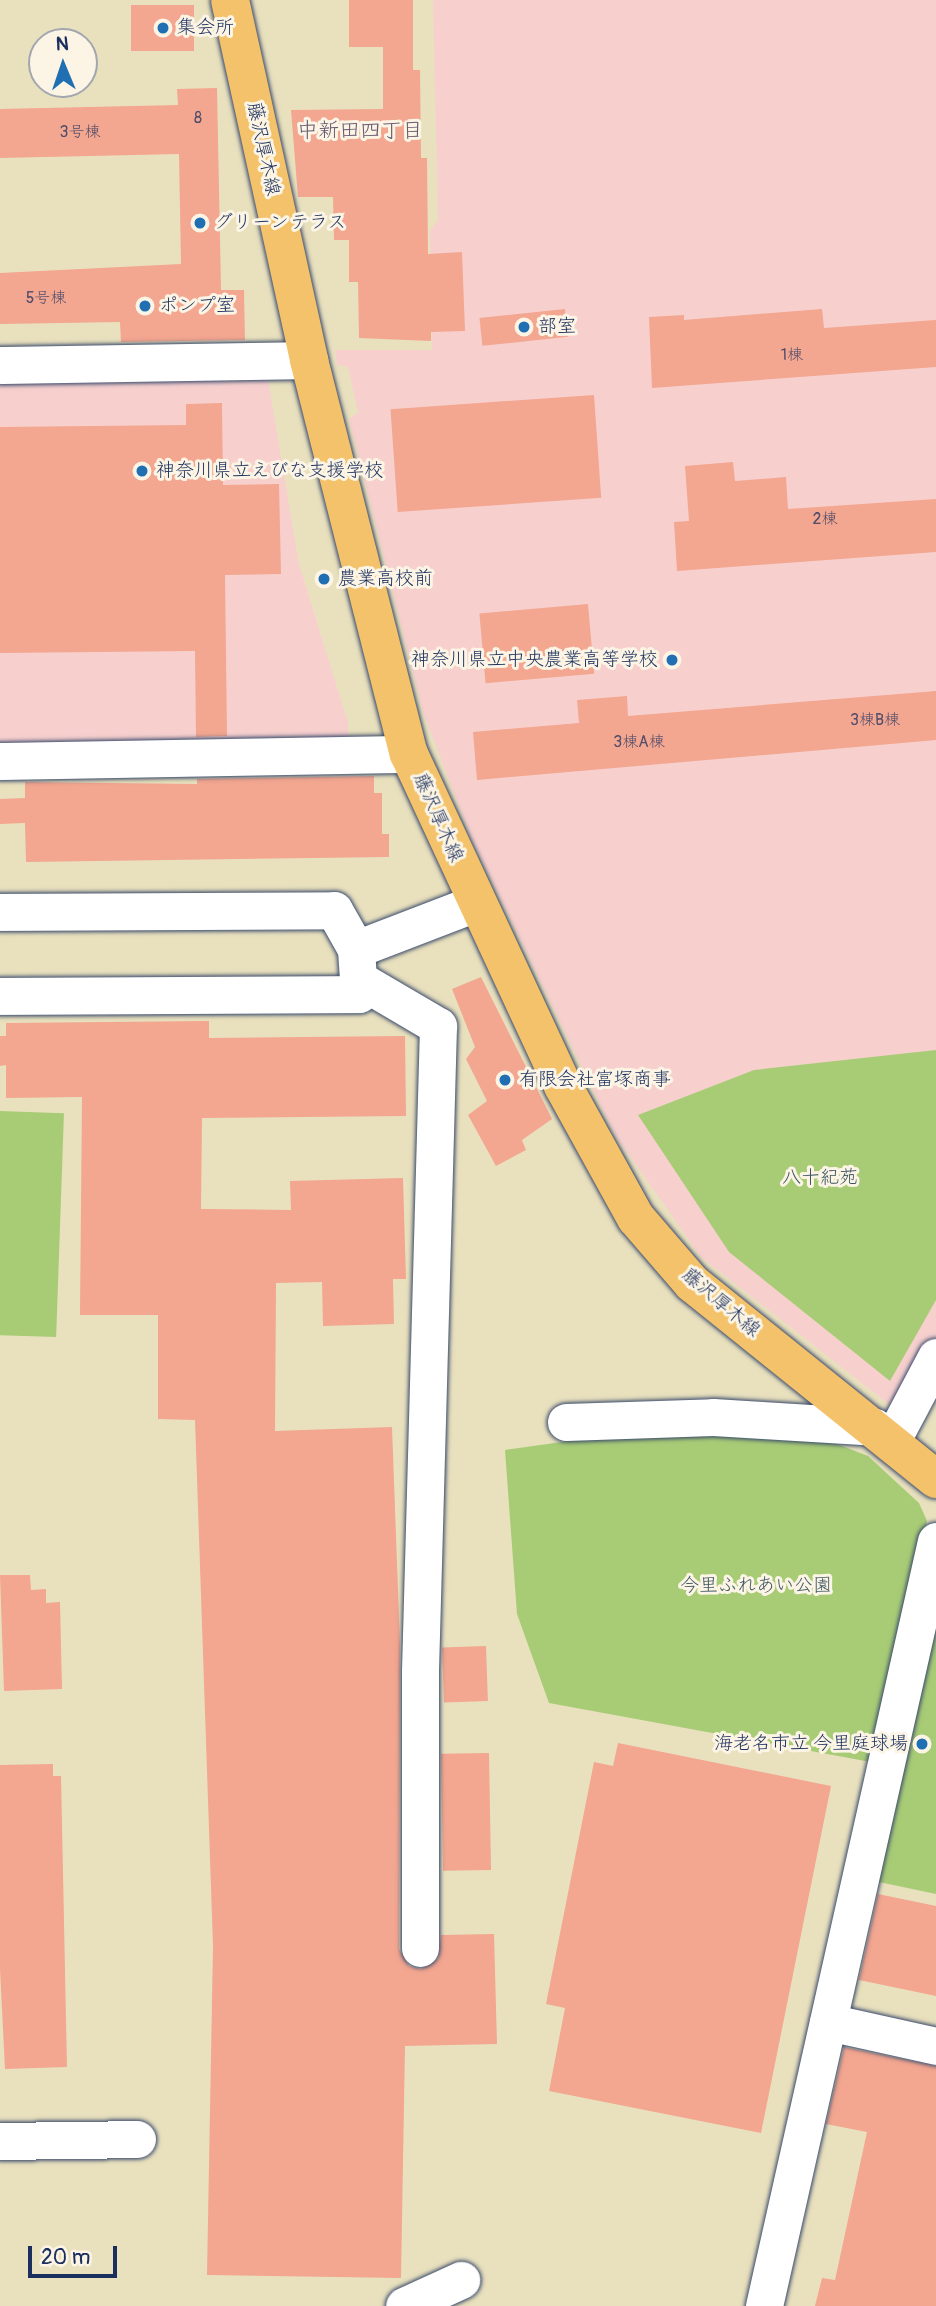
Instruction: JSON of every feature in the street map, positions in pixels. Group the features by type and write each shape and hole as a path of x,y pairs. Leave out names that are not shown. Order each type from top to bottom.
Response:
{"main road":[{"name":"藤沢厚木線","path":"230,0 309,360 409,754 563,1086 636,1218 692,1283 884,1433 936,1479"}],"street":[{"path":"0,365 309,360"},
{"path":"0,761 409,754"},
{"path":"357,964 476,903"},
{"path":"0,912 334,910 357,964 359,994 0,996"},
{"path":"357,964 438,1026 420,1671 420,1948"},
{"path":"566,1422 713,1417 884,1433 936,1357"},
{"path":"764,2306 936,1541"},
{"path":"828,2022 936,2046"},
{"path":"0,2141 137,2139"},
{"path":"404,2306 461,2280"}],"shaded area":[{"name":"神奈川県立中央農業高等学校","path":"433,0 936,0 936,1344 891,1406 701,1257 615,1135 472,840 423,712 349,419 358,413 348,367 337,365 335,350 432,350 430,231 438,220"},
{"name":"神奈川県立えびな支援学校","path":"267,373 299,564 348,723 348,749 0,752 0,377"}],"green space":[{"name":"八十紀苑","path":"936,1050 936,1300 890,1381 729,1252 638,1115 754,1070"},
{"path":"0,1111 64,1113 56,1337 0,1335"},
{"name":"今里ふれあい公園","path":"633,1432 824,1439 868,1456 919,1503 927,1521 876,1763 549,1703 517,1614 505,1450"},
{"name":"海老名市立 今里庭球場","path":"936,1606 936,1894 879,1882"}],"building":[{"path":"349,0 413,0 413,70 420,70 421,158 427,158 428,254 462,252 465,331 431,332 431,341 359,338 358,282 349,282 349,240 334,240 333,197 298,197 291,110 383,109 383,47 349,47"},
{"name":"集会所","path":"131,5 194,5 194,51 131,51"},
{"path":"217,88 221,290 244,290 245,340 121,342 120,322 0,324 0,273 181,264 179,154 0,158 0,109 178,105 177,89"},
{"name":"部室","path":"565,309 568,337 482,346 479,318"},
{"path":"822,309 824,328 936,320 936,367 652,388 649,317 684,315 684,320"},
{"path":"594,395 601,498 398,512 390,409"},
{"path":"222,403 223,485 279,484 281,574 225,575 227,736 196,737 195,651 0,653 0,427 186,425 186,404"},
{"path":"733,462 735,481 786,477 788,509 936,499 936,552 677,571 674,522 689,521 685,466"},
{"path":"588,604 594,674 486,683 479,613"},
{"path":"936,691 936,740 477,780 473,732 579,723 577,700 627,696 628,716"},
{"path":"374,776 374,793 382,793 382,834 389,834 389,857 26,862 25,823 0,824 0,799 25,798 25,782 197,784 197,779"},
{"name":"有限会社富塚商事","path":"481,977 552,1119 522,1140 526,1150 496,1166 468,1115 487,1101 466,1059 475,1047 452,989"},
{"path":"209,1021 209,1038 405,1036 406,1116 202,1118 201,1209 291,1210 290,1181 403,1178 406,1279 393,1279 394,1324 323,1326 322,1282 276,1283 275,1431 392,1427 400,1644 399,1949 409,1966 421,1969 438,1959 441,1935 494,1934 497,2044 405,2046 401,2278 207,2275 213,1946 195,1420 158,1419 158,1315 80,1315 82,1097 6,1098 6,1065 0,1066 0,1036 6,1036 6,1023"},
{"path":"0,1575 30,1575 31,1590 46,1589 46,1603 60,1602 62,1689 4,1691"},
{"path":"486,1646 488,1701 444,1703 442,1648"},
{"path":"618,1743 831,1786 761,2133 549,2091 565,2008 546,2004 594,1762 613,1766"},
{"path":"489,1753 491,1870 443,1871 441,1754"},
{"path":"53,1764 53,1776 61,1776 67,2067 5,2069 0,1969 0,1765"},
{"path":"878,1894 936,1906 936,1996 859,1980"},
{"path":"844,2047 936,2066 936,2306 815,2306 822,2278 835,2280 867,2132 826,2124"}],"place":[{"name":"集会所","path":"163,28"},
{"name":"グリーンテラス","path":"200,223"},
{"name":"ポンプ室","path":"145,306"},
{"name":"部室","path":"524,327"},
{"name":"神奈川県立えびな支援学校","path":"142,471"},
{"name":"農業高校前","path":"324,579"},
{"name":"神奈川県立中央農業高等学校","path":"672,660"},
{"name":"有限会社富塚商事","path":"505,1080"},
{"name":"海老名市立 今里庭球場","path":"922,1744"}],"district":[{"name":"中新田四丁目","path":"360,131"}]}
